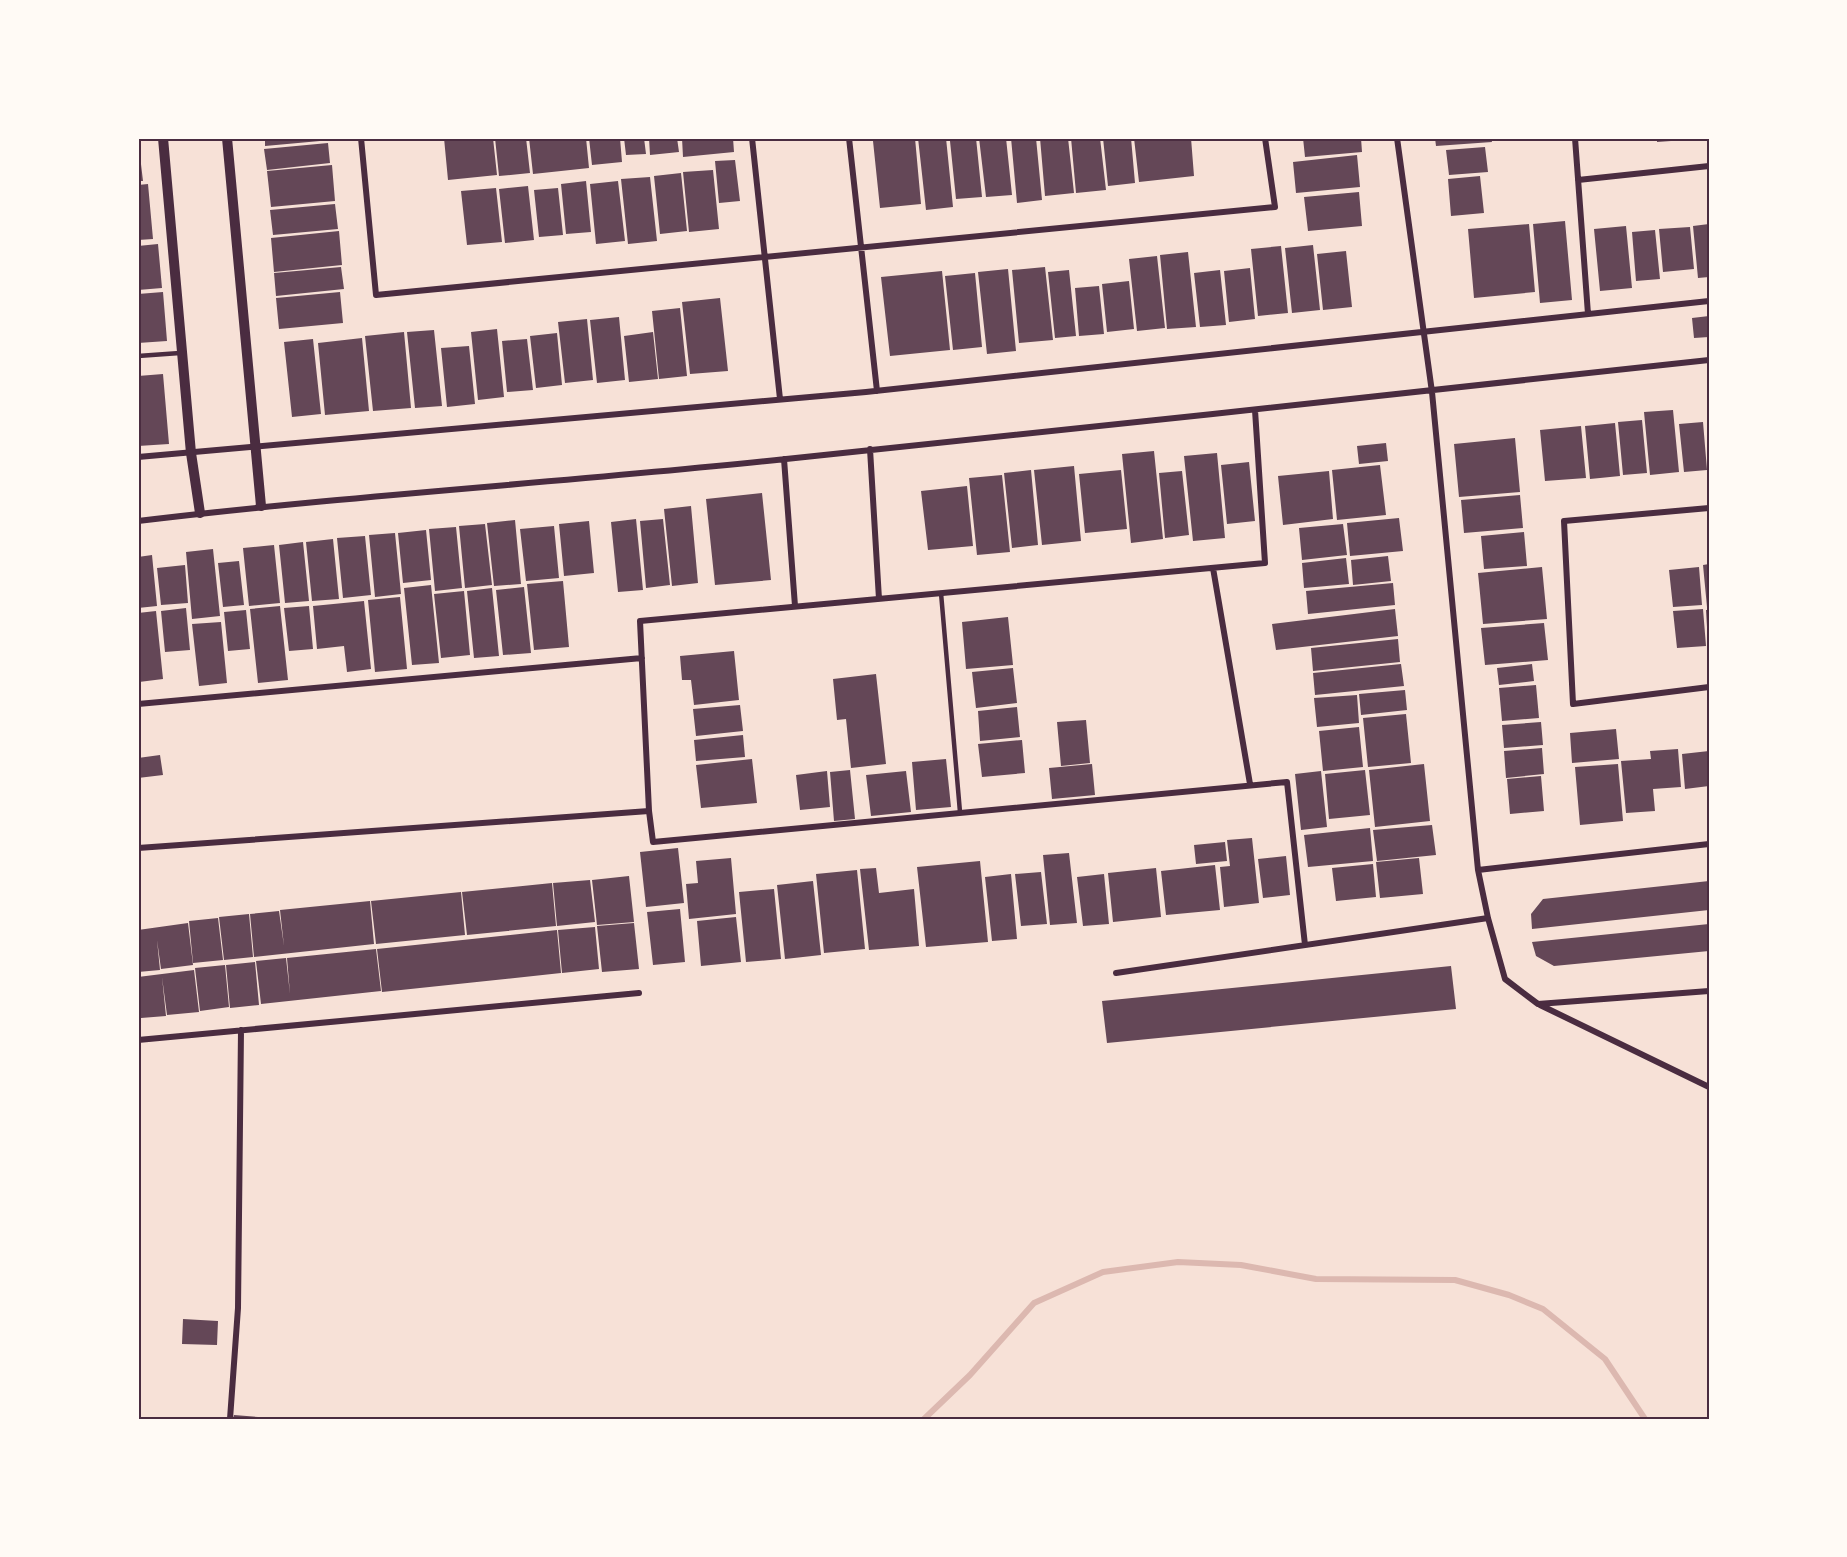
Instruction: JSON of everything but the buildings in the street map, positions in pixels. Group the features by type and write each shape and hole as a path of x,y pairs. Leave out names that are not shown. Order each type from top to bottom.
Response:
{"street":[{"path":"163,138 191,453 200,513"},
{"path":"226,138 261,506"},
{"path":"361,138 376,295 1275,207 1265,138"},
{"path":"752,138 780,399"},
{"path":"849,138 877,391"},
{"path":"1397,138 1432,392 1478,870 1488,918 1505,979 1538,1004 1709,1087"},
{"path":"1575,138 1588,314"},
{"path":"1578,180 1709,166"},
{"path":"138,458 877,391 1709,301"},
{"path":"138,521 261,506 784,459 1432,392 1709,360"},
{"path":"1255,410 1265,563 640,621 649,811 653,842 1287,782 1305,945"},
{"path":"870,449 879,598"},
{"path":"784,459 795,606"},
{"path":"1709,508 1564,521 1573,704 1709,687"},
{"path":"1213,568 1250,784"},
{"path":"138,704 642,658"},
{"path":"138,848 649,811"},
{"path":"1478,870 1709,844"},
{"path":"1116,973 1488,918"},
{"path":"1538,1004 1709,991"},
{"path":"138,1040 639,993"},
{"path":"230,1419 238,1308 241,1030"}],"lane":[{"path":"138,356 182,353"},
{"path":"941,593 960,812"}],"waterway":[{"path":"924,1419 970,1375 1034,1303 1103,1272 1178,1262 1241,1265 1316,1279 1455,1280 1509,1295 1543,1309 1605,1359 1645,1419"}]}
